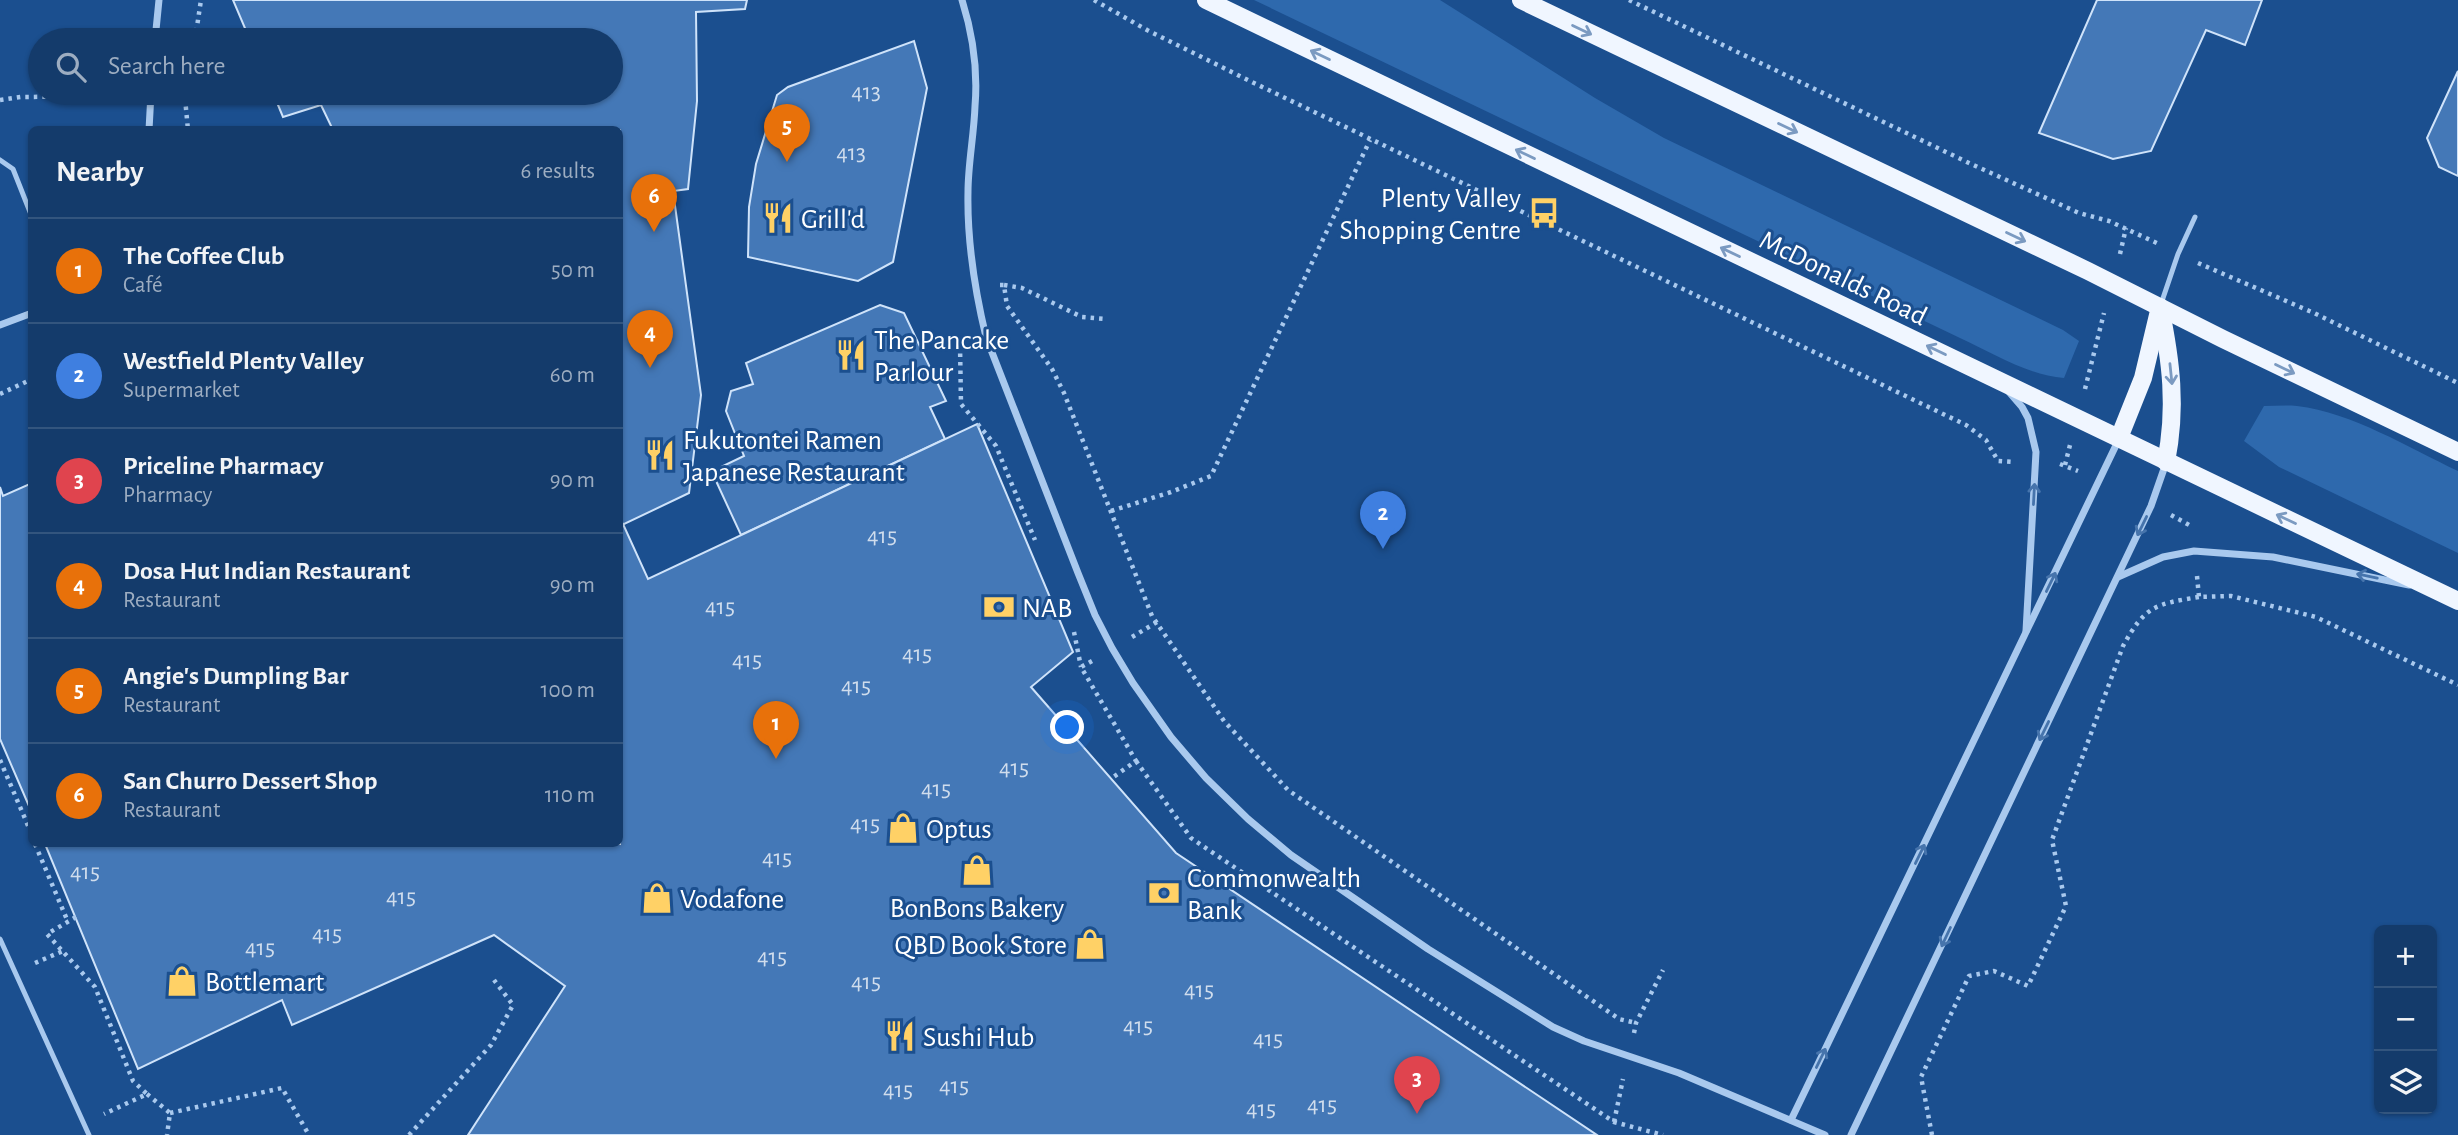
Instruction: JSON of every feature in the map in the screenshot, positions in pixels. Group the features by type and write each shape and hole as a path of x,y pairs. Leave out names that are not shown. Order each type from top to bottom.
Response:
{"main road":[{"name":"McDonalds Road","path":"1206,0 2458,601"},
{"path":"1521,0 2112,282 2223,340 2458,452"},
{"path":"2119,438 2143,378 2160,307"},
{"path":"2160,307 2168,346 2173,414 2166,462"}],"street":[{"path":"156,28 159,0"},
{"path":"962,0 976,71 968,191 969,228 986,337 1095,615 1133,683 1171,737 1206,778 1248,819 1292,855 1428,949 1518,1007 1584,1041 1679,1073 1825,1135"},
{"path":"149,126 150,105"},
{"path":"0,325 28,314"},
{"path":"1997,380 2022,407 2035,442 2025,635"},
{"path":"1791,1120 2119,438"},
{"path":"1852,1135 2118,577 2151,506 2166,462"},
{"path":"2118,577 2163,557 2194,551 2273,557 2434,590"}],"lane":[{"path":"0,160 13,169 28,207"},
{"path":"2160,307 2178,254 2195,217"},
{"path":"0,939 89,1135"}],"path":[{"path":"197,28 201,0"},
{"path":"1094,0 1159,36 1370,139 1966,425 1986,440 1998,461 2065,464 2099,481"},
{"path":"1629,0 1969,163 2078,213 2126,228 2178,254 2314,313 2458,383"},
{"path":"0,100 28,97"},
{"path":"187,105 188,126"},
{"path":"1111,511 1210,476 1370,139"},
{"path":"2065,464 2126,228"},
{"path":"1004,285 1007,306 1052,369 1064,393 1152,616 1224,721 1287,790 1619,1019 1636,1023 1664,970"},
{"path":"977,289 1004,285 1022,288 1082,317 1106,319"},
{"path":"959,334 961,404 996,446 1037,545"},
{"path":"0,394 28,381"},
{"path":"2151,506 2190,524 2199,597"},
{"path":"1932,1135 1921,1077 1969,976 1994,971 2028,986 2066,906 2052,840 2123,646 2140,618 2148,611 2169,602 2231,596 2316,617 2458,685"},
{"path":"1073,631 1082,667"},
{"path":"0,760 28,826"},
{"path":"1136,761 1191,838 1614,1122 1663,1135"},
{"path":"36,847 68,922"},
{"path":"76,918 47,934 95,986 133,1081 170,1113"},
{"path":"409,1135 491,1045 513,1005 494,981"},
{"path":"170,1113 282,1088 309,1135"},
{"path":"86,1126 109,1110 147,1094"},
{"path":"166,1135 170,1113"}],"shaded area":[{"path":"1254,0 1440,0 1595,98 1664,138 2063,330 2079,341 2064,378 2037,373 2010,362"},
{"path":"2264,406 2297,406 2339,416 2379,432 2458,471 2458,553 2279,467 2244,441"}],"building":[{"path":"233,0 747,0 745,9 696,12 697,101 688,189 673,191 701,395 689,493 623,525 623,126 331,126 321,105 623,105 623,28 245,28"},
{"path":"2097,0 2262,0 2245,45 2206,30 2151,151 2113,159 2039,133"},
{"path":"914,41 927,88 893,262 858,281 748,257 749,207 756,164 777,95 788,87"},
{"path":"2458,71 2458,176 2439,167 2427,138"},
{"path":"278,105 321,105 283,117"},
{"path":"880,305 904,313 946,401 930,407 945,439 741,535 716,481 721,467 744,456 726,411 731,391 753,384 746,363"},
{"path":"977,424 1073,652 1031,687 1176,853 1597,1135 468,1135 565,986 494,935 292,1025 282,1000 138,1069 46,847 623,847 623,524 648,579"},
{"path":"28,485 28,804 0,739 0,487 3,496"}],"place":[{"name":"Angie's Dumpling Bar","path":"787,162"},
{"name":"Plenty Valley Shopping Centre","path":"1544,213"},
{"name":"Grill'd","path":"778,218"},
{"name":"San Churro Dessert Shop","path":"654,232"},
{"name":"The Pancake Parlour","path":"851,355"},
{"name":"Dosa Hut Indian Restaurant","path":"650,368"},
{"name":"Fukutontei Ramen Japanese Restaurant","path":"660,455"},
{"name":"Westfield Plenty Valley","path":"1383,549"},
{"name":"NAB","path":"999,607"},
{"name":"The Coffee Club","path":"776,759"},
{"name":"Optus","path":"903,828"},
{"name":"BonBons Bakery","path":"977,870"},
{"name":"Commonwealth Bank","path":"1164,893"},
{"name":"Vodafone","path":"657,898"},
{"name":"QBD Book Store","path":"1090,944"},
{"name":"Bottlemart","path":"182,981"},
{"name":"Sushi Hub","path":"900,1036"},
{"name":"Priceline Pharmacy","path":"1417,1114"}]}
